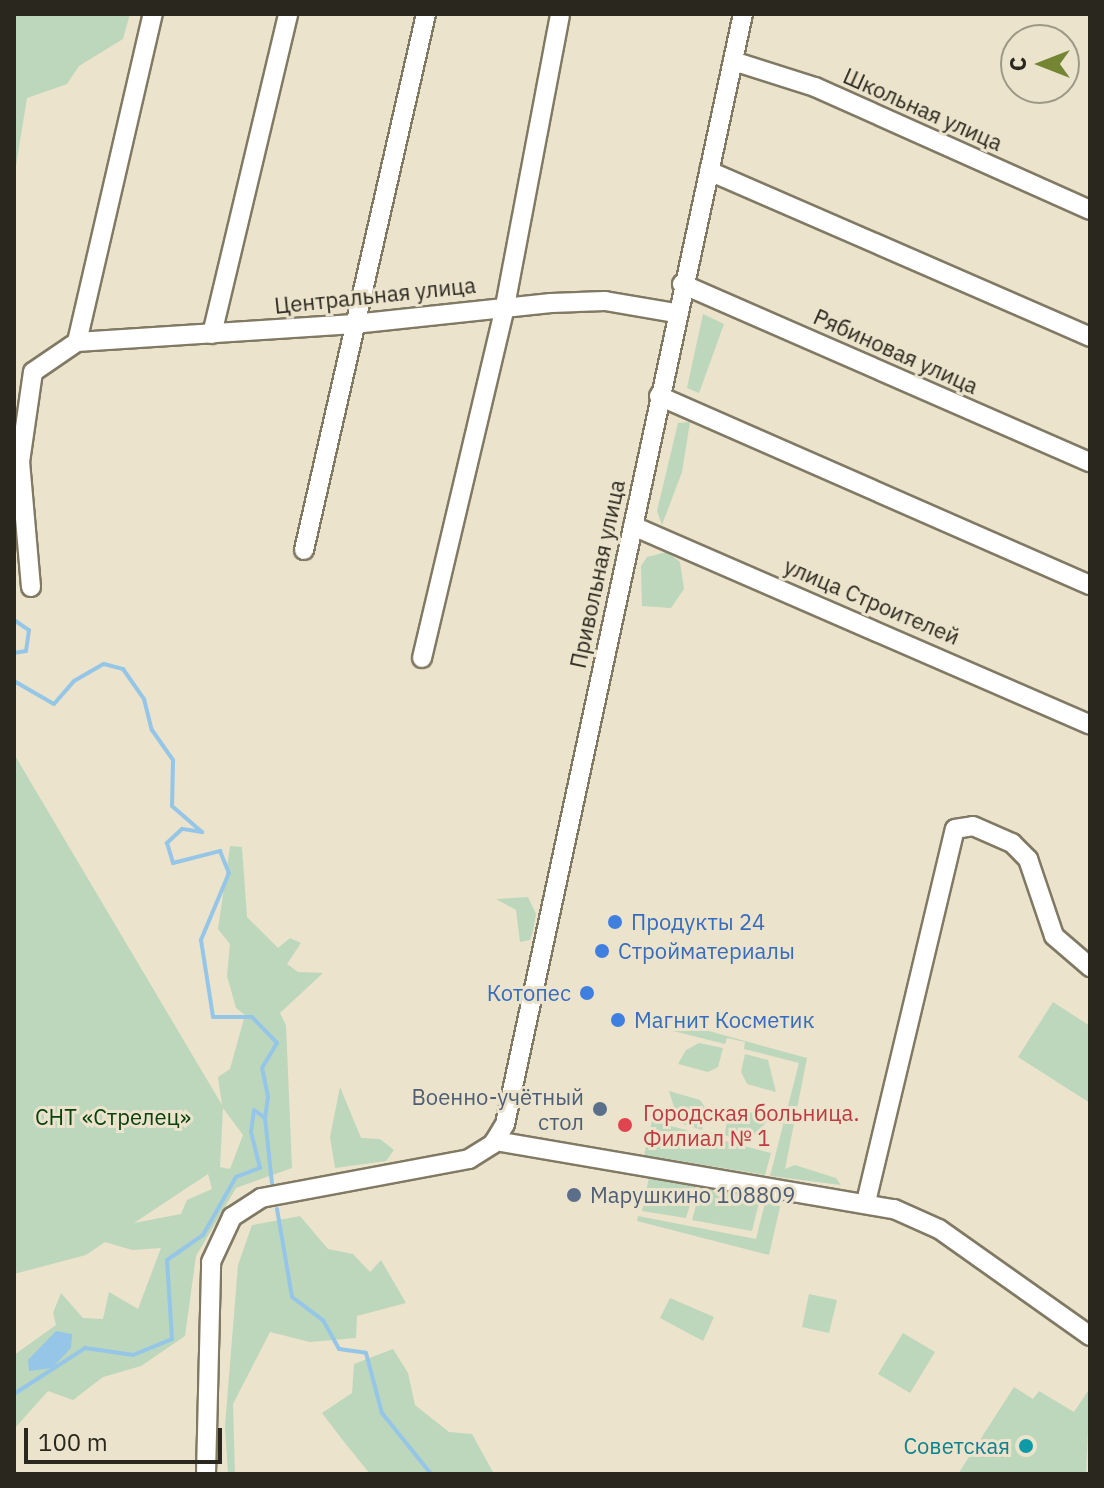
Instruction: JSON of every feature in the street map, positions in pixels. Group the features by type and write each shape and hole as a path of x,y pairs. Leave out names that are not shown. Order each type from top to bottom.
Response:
{"street":[{"path":"31,587 20,462 33,372 77,342 153,14"},
{"path":"212,334 288,14"},
{"path":"304,550 426,14"},
{"name":"Привольная улица","path":"495,1141 505,1124 682,284 743,14"},
{"path":"422,658 505,306 560,16"},
{"name":"Школьная улица","path":"733,61 815,87 1090,210"},
{"path":"709,171 1090,337"},
{"name":"Рябиновая улица","path":"682,284 1090,462"},
{"name":"Центральная улица","path":"77,342 354,324 505,306 605,301 676,313"},
{"path":"659,396 1090,585"},
{"name":"улица Строителей","path":"633,526 1090,725"},
{"path":"866,1202 955,829 973,826 1012,843 1028,859 1054,936 1090,967"},
{"path":"206,1474 211,1262 225,1226 241,1208 261,1198 451,1164 476,1156 495,1141 866,1202 939,1229 1090,1336"}],"green space":[{"path":"14,14 130,14 123,39 79,66 67,84 27,98 14,178"},
{"path":"703,314 724,324 699,393 687,388"},
{"path":"690,422 682,472 662,525 657,511 678,423"},
{"path":"667,552 680,562 684,589 671,608 642,606 641,566 647,557"},
{"name":"СНТ «Стрелец»","path":"14,754 222,1105 218,1077 230,1069 245,1015 236,1008 227,976 230,944 218,929 230,846 242,847 247,917 278,948 290,938 301,943 287,964 298,972 323,973 280,1013 286,1025 292,1168 236,1188 196,1256 185,1336 141,1366 103,1377 73,1400 48,1391 14,1429 14,1355 56,1325 53,1313 61,1293 83,1318 103,1319 109,1292 138,1309 161,1248 132,1250 105,1242 86,1255 14,1274","holes":["223,1108 243,1135 230,1169 220,1167","208,1174 212,1189 187,1200 181,1214 134,1223"]},
{"path":"528,897 536,914 533,931 530,940 520,942 516,910 496,899"},
{"path":"1053,1002 1090,1026 1090,1103 1018,1057"},
{"path":"676,1022 807,1058 785,1169 795,1165 836,1178 841,1185 770,1176 799,1063 744,1049 745,1042 727,1038 725,1044 673,1031"},
{"path":"699,1043 723,1048 718,1067 708,1072 678,1064 686,1050"},
{"path":"745,1054 768,1060 776,1092 747,1084 741,1072"},
{"path":"340,1087 361,1138 380,1139 394,1150 386,1161 335,1168 330,1137"},
{"path":"669,1091 700,1100 707,1110 702,1130 679,1123"},
{"path":"739,1109 770,1118 748,1142 724,1135 729,1115"},
{"path":"652,1121 709,1136 707,1145 714,1138 771,1153 765,1175 644,1155"},
{"path":"650,1173 697,1182 686,1218 642,1211"},
{"path":"702,1183 761,1194 752,1231 692,1220"},
{"path":"767,1195 782,1198 769,1255 637,1221 638,1216 756,1239"},
{"path":"300,1216 328,1249 353,1254 370,1272 381,1260 406,1303 357,1316 356,1338 310,1342 270,1332 233,1404 235,1474 228,1474 225,1426 238,1265 252,1225"},
{"path":"809,1294 837,1300 829,1333 802,1327"},
{"path":"670,1298 714,1317 703,1341 660,1318"},
{"path":"903,1333 935,1352 910,1393 878,1374"},
{"path":"393,1349 408,1373 415,1405 449,1432 472,1434 494,1474 370,1474 322,1413 352,1393 354,1364"},
{"path":"1014,1387 1033,1399 1039,1391 1074,1412 1090,1388 1086,1474 958,1474"}],"water":[{"path":"56,1331 72,1334 71,1348 52,1368 29,1371 28,1360"}],"waterway":[{"path":"14,620 29,630 26,651 14,653"},
{"path":"14,681 54,704 74,681 104,664 123,669 144,699 152,730 173,760 172,806 202,832 182,829 167,843 173,863 220,851 229,873 201,940 213,1017 252,1017 277,1043 262,1068 268,1097 265,1118 272,1184"},
{"path":"14,1394 85,1348 133,1355 172,1339 167,1260 203,1235 236,1177 260,1168 251,1132 254,1110 265,1118"},
{"path":"277,1209 292,1297 323,1320 339,1349 366,1353 382,1413 431,1474"}],"place":[{"name":"Продукты 24","path":"615,922"},
{"name":"Стройматериалы","path":"602,951"},
{"name":"Котопес","path":"587,993"},
{"name":"Магнит Косметик","path":"618,1020"},
{"name":"Военно-учётный стол","path":"600,1109"},
{"name":"Городская больница. Филиал № 1","path":"625,1125"},
{"name":"Марушкино 108809","path":"574,1195"},
{"name":"Советская","path":"1026,1446"}]}
